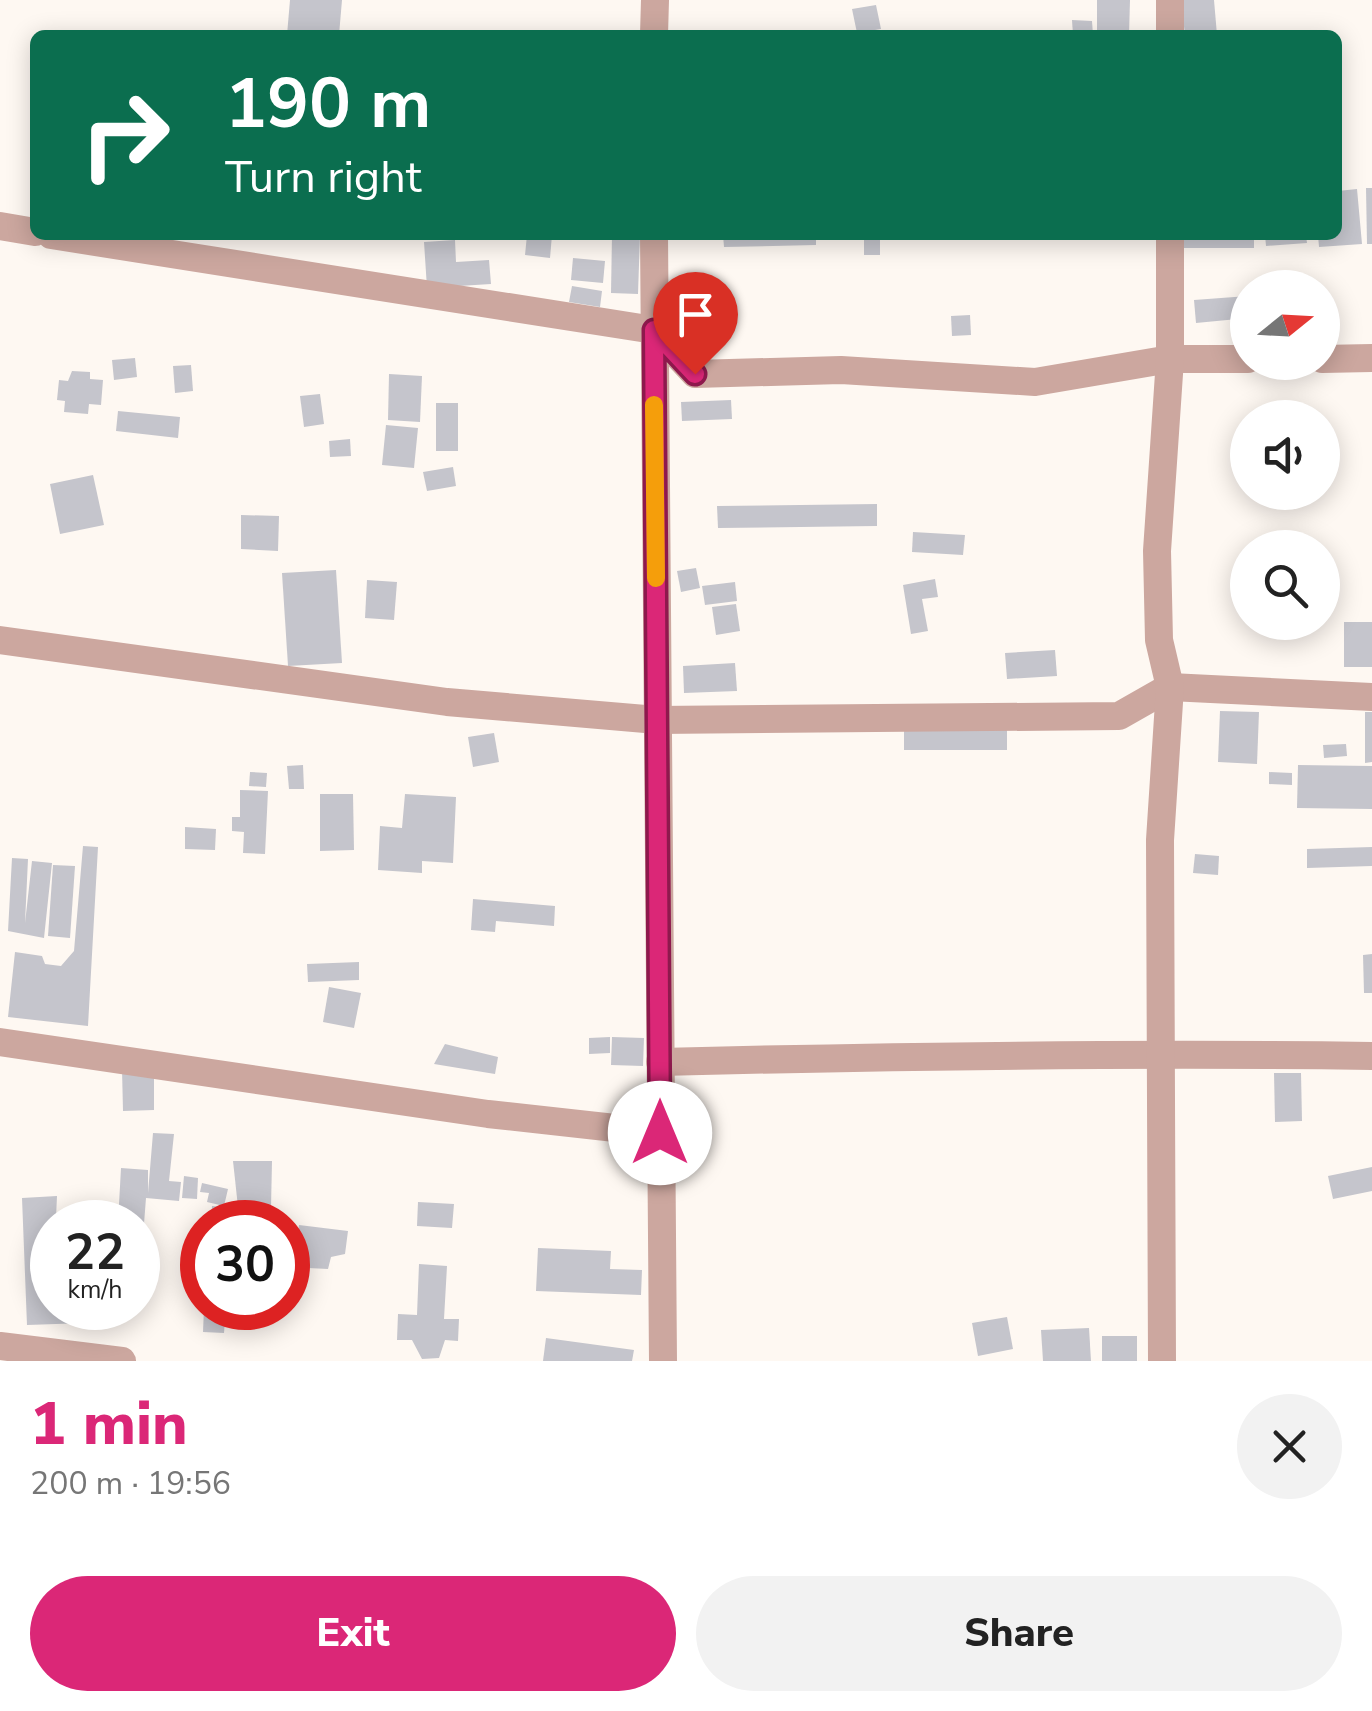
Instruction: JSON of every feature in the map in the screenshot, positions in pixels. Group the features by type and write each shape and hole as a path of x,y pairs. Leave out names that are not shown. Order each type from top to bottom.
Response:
{"street":[{"path":"654,30 655,0"},
{"path":"1170,0 1170,30"},
{"path":"0,226 30,231"},
{"path":"83,240 654,330 695,374 841,370 1035,382 1170,359 1230,359"},
{"path":"654,240 663,1361"},
{"path":"1162,1361 1160,840 1170,686 1159,640 1158,552 1170,359 1170,240"},
{"path":"1340,358 1372,358"},
{"path":"0,640 448,702 657,720 1119,716 1170,686 1250,694 1372,697"},
{"path":"0,1042 488,1114 660,1133"},
{"path":"660,1062 1061,1059 1161,1054 1372,1056"},
{"path":"0,1346 122,1361"}],"building":[{"path":"290,0 342,0 339,30 287,30"},
{"path":"1097,0 1130,0 1129,30 1097,30"},
{"path":"1181,0 1214,0 1217,30 1184,30"},
{"path":"876,5 881,29 856,30 852,9"},
{"path":"1072,20 1092,21 1093,30 1073,30"},
{"path":"1366,188 1372,188 1372,244 1367,244"},
{"path":"1357,189 1362,244 1319,247 1318,240 1342,240 1342,191"},
{"path":"455,240 456,262 489,260 491,284 427,288 424,242"},
{"path":"526,240 552,240 550,258 525,255"},
{"path":"612,240 640,240 638,294 611,293"},
{"path":"723,240 816,240 816,245 724,247"},
{"path":"864,240 880,240 880,255 864,255"},
{"path":"1181,240 1254,240 1254,248 1182,248"},
{"path":"1265,240 1307,243 1266,246"},
{"path":"573,258 605,261 603,283 571,280"},
{"path":"572,286 602,291 600,307 569,302"},
{"path":"1230,297 1230,320 1196,323 1194,300"},
{"path":"970,315 971,335 952,336 951,316"},
{"path":"135,358 137,377 114,380 112,360"},
{"path":"191,365 193,391 175,393 173,366"},
{"path":"72,371 90,372 90,379 103,380 101,405 89,404 88,414 64,412 65,401 57,400 59,380 68,381"},
{"path":"389,374 422,376 420,422 388,420"},
{"path":"320,394 324,424 304,427 300,396"},
{"path":"731,400 732,419 682,421 681,402"},
{"path":"436,403 458,403 458,451 436,451"},
{"path":"118,411 180,417 178,438 116,431"},
{"path":"386,425 418,428 414,468 382,465"},
{"path":"350,439 351,456 330,457 329,441"},
{"path":"453,467 456,486 427,491 423,472"},
{"path":"93,475 104,525 60,534 50,484"},
{"path":"877,504 877,526 718,528 717,506"},
{"path":"241,515 279,516 278,551 241,549"},
{"path":"913,532 965,535 963,555 912,552"},
{"path":"696,568 700,588 681,592 677,571"},
{"path":"336,570 342,663 288,666 282,573"},
{"path":"935,579 938,597 922,599 928,631 911,634 903,585"},
{"path":"367,580 397,582 394,620 365,618"},
{"path":"735,582 737,601 705,605 702,586"},
{"path":"736,604 740,631 716,635 712,607"},
{"path":"1344,622 1372,622 1372,667 1344,667"},
{"path":"1055,650 1057,676 1007,679 1005,653"},
{"path":"735,663 737,691 684,693 683,666"},
{"path":"1220,711 1259,712 1257,764 1218,762"},
{"path":"1365,712 1372,712 1372,762 1365,763"},
{"path":"904,728 1007,728 1007,750 904,750"},
{"path":"494,733 499,762 473,767 468,737"},
{"path":"1346,744 1347,756 1324,758 1323,745"},
{"path":"303,765 304,789 289,789 287,766"},
{"path":"1298,765 1372,766 1372,809 1297,808"},
{"path":"250,772 267,773 266,787 249,786"},
{"path":"1269,772 1292,773 1292,785 1269,784"},
{"path":"240,790 268,791 265,854 243,853 244,832 232,831 232,817 240,817"},
{"path":"320,794 353,794 354,850 320,851"},
{"path":"405,794 456,797 453,863 422,861 422,873 378,870 380,826 402,828"},
{"path":"185,827 216,829 215,850 185,849"},
{"path":"83,846 98,847 88,1026 8,1017 15,952 42,956 45,964 61,966 74,951"},
{"path":"1372,847 1372,866 1307,868 1307,849"},
{"path":"1195,854 1219,856 1218,875 1193,873"},
{"path":"12,858 28,859 25,923 32,861 52,863 44,938 8,931"},
{"path":"53,865 75,866 70,938 48,936"},
{"path":"473,899 555,906 554,926 496,921 495,932 471,930"},
{"path":"1372,954 1372,993 1364,993 1363,955"},
{"path":"359,962 359,980 308,982 307,964"},
{"path":"329,987 361,993 354,1028 323,1022"},
{"path":"610,1037 610,1053 589,1054 589,1038"},
{"path":"612,1037 644,1038 643,1066 611,1065"},
{"path":"445,1044 498,1057 495,1074 434,1064"},
{"path":"122,1069 154,1069 154,1110 123,1111"},
{"path":"1274,1073 1301,1073 1302,1121 1275,1122"},
{"path":"153,1133 174,1134 169,1181 181,1182 179,1201 119,1200 121,1168 148,1170 148,1193"},
{"path":"233,1161 272,1161 271,1200 237,1200"},
{"path":"1372,1167 1372,1191 1333,1199 1328,1176"},
{"path":"184,1176 198,1178 197,1199 182,1198"},
{"path":"202,1183 228,1189 225,1200 207,1200 209,1193 200,1192"},
{"path":"57,1196 57,1200 30,1200 30,1325 27,1325 22,1198"},
{"path":"418,1202 454,1204 452,1228 417,1226"},
{"path":"310,1226 348,1231 345,1254 331,1257 328,1269 310,1268"},
{"path":"538,1248 611,1251 610,1269 642,1270 641,1295 536,1291"},
{"path":"419,1264 447,1266 444,1319 459,1319 458,1341 445,1340 439,1358 422,1359 412,1340 397,1340 398,1314 417,1315"},
{"path":"1007,1317 1013,1349 978,1356 972,1323"},
{"path":"1089,1328 1091,1361 1043,1361 1041,1330"},
{"path":"1102,1336 1137,1336 1137,1361 1102,1361"},
{"path":"546,1338 634,1350 632,1361 543,1361"}],"slow traffic":[{"path":"654,405 656,578"}],"route":[{"path":"660,1133 654,330 695,374"}]}
